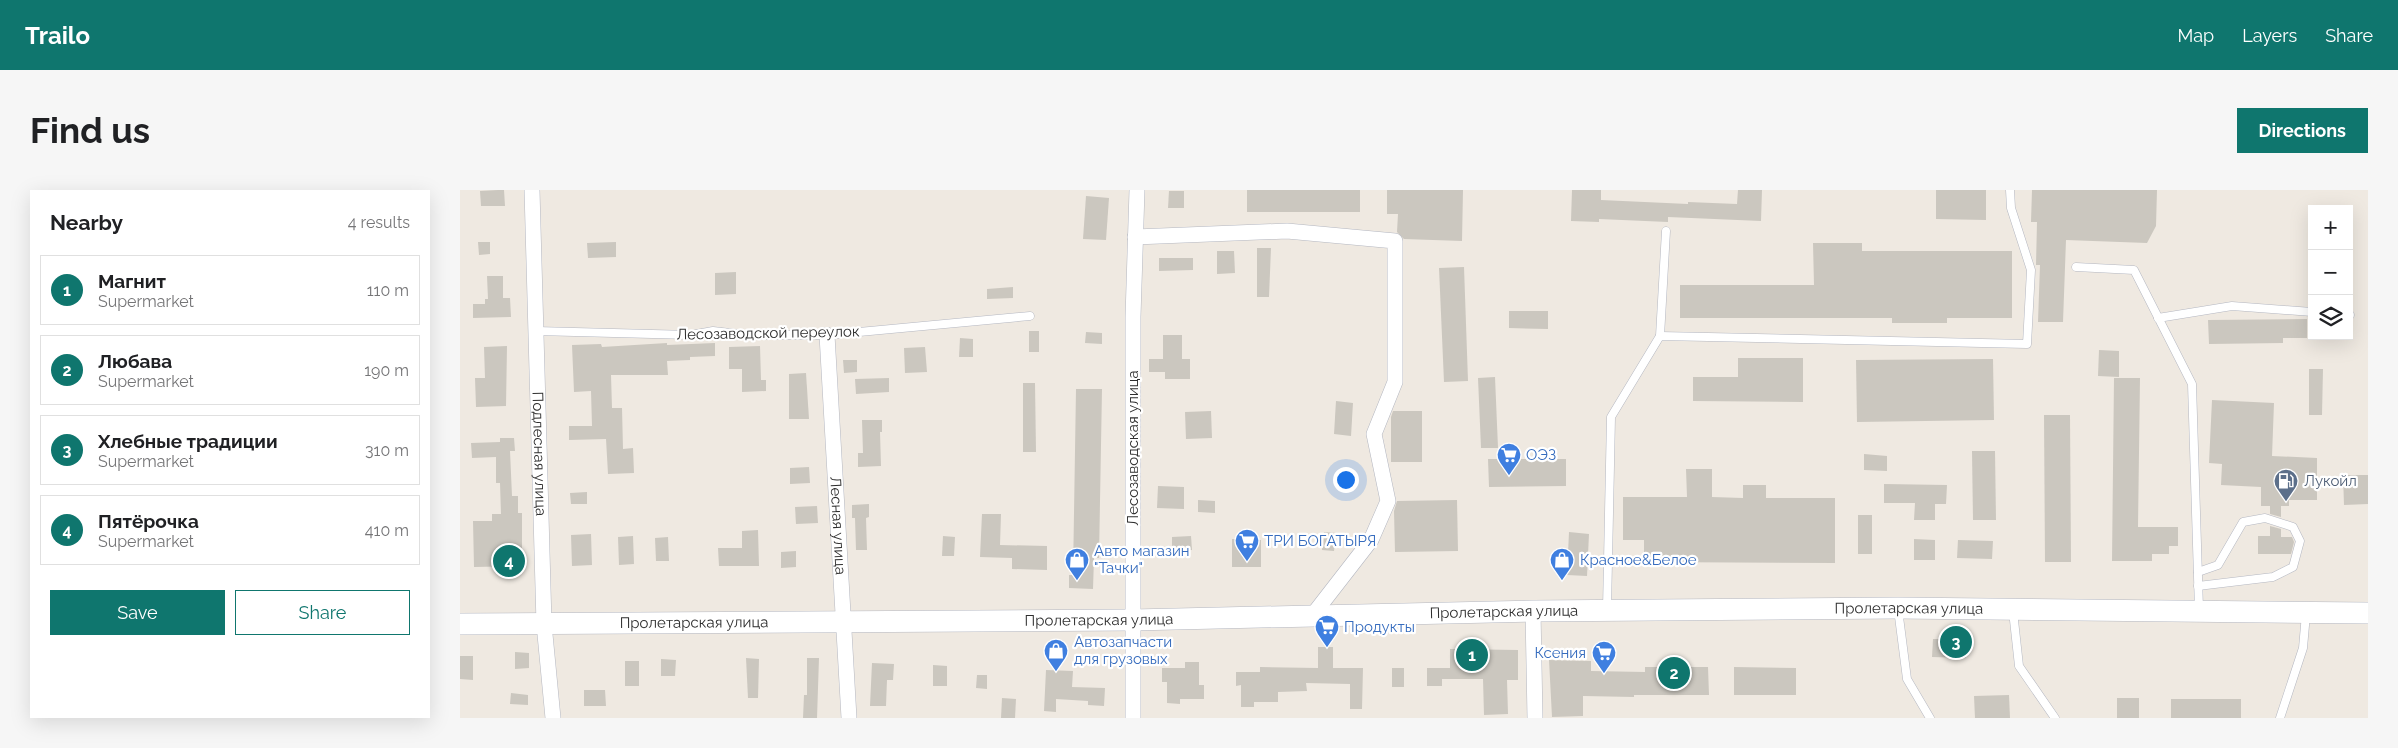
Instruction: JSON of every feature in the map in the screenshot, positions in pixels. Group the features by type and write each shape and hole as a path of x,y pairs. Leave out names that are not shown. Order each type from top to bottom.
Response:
{"street":[{"name":"Подлесная улица","path":"532,190 544,624 552,718"},
{"name":"Лесозаводская улица","path":"1133,718 1133,327 1137,190"},
{"path":"1135,237 1288,231 1395,241 1396,382 1374,434 1388,500 1371,540 1312,616"},
{"name":"Лесная улица","path":"827,335 845,622 849,718"},
{"name":"Пролетарская улица","path":"460,624 1133,620 1533,611 1898,608 2306,614 2368,612"},
{"path":"1533,611 1535,718"}],"lane":[{"path":"1660,336 2027,344 2031,270 2011,208 2010,190"},
{"path":"1607,611 1611,417 1660,336 1666,231"},
{"path":"2076,267 2134,270 2192,384 2199,612"},
{"path":"2158,318 2232,306 2308,312"},
{"name":"Лесозаводской переулок","path":"536,331 691,335 713,331 747,335 827,335 1030,316"},
{"path":"2198,572 2218,565 2243,522 2265,518 2293,527 2300,541 2293,567 2273,577 2198,586"},
{"path":"1898,608 1907,679 1930,718"},
{"path":"2013,609 2019,666 2054,718"},
{"path":"2280,718 2303,648 2306,614"}],"building":[{"path":"504,190 505,206 481,206 480,191"},
{"path":"1247,190 1360,190 1360,212 1247,212"},
{"path":"1387,190 1463,190 1462,241 1404,239 1397,232 1398,214 1387,214"},
{"path":"1572,190 1601,190 1601,200 1737,204 1738,190 1762,190 1761,221 1668,217 1668,222 1599,219 1599,222 1571,221"},
{"path":"1936,190 1986,190 1986,220 1936,219"},
{"path":"2032,190 2157,190 2156,226 2147,243 2066,240 2063,322 2038,322 2040,265 2036,265 2037,222 2031,222"},
{"path":"1169,191 1184,191 1184,208 1168,208"},
{"path":"1086,196 1109,198 1106,240 1083,239"},
{"path":"478,242 490,242 490,254 479,255"},
{"path":"616,242 616,257 588,258 587,243"},
{"path":"1813,243 1862,243 1862,251 2012,251 2012,318 1947,318 1947,323 1892,323 1892,318 1680,318 1680,285 1814,285"},
{"path":"1257,248 1271,248 1269,297 1257,297"},
{"path":"1217,251 1234,251 1235,273 1217,274"},
{"path":"1159,258 1193,258 1193,270 1159,271"},
{"path":"1464,267 1468,381 1444,382 1439,268"},
{"path":"736,272 736,294 715,295 715,273"},
{"path":"487,276 503,276 503,298 510,298 511,317 473,318 473,304 485,304 485,299 488,299"},
{"path":"1013,287 1013,298 987,299 987,289"},
{"path":"1509,311 1548,311 1548,329 1509,328"},
{"path":"2307,319 2307,338 2283,338 2283,343 2209,344 2208,320"},
{"path":"1029,331 1039,331 1039,352 1029,352"},
{"path":"1086,332 1102,333 1102,344 1085,343"},
{"path":"1163,335 1182,335 1182,359 1190,359 1190,379 1165,379 1165,372 1149,372 1149,359 1163,359"},
{"path":"960,338 973,339 973,357 959,357"},
{"path":"667,343 667,345 715,343 715,356 690,357 690,360 667,361 668,375 611,375 612,408 622,408 623,449 633,448 634,473 608,474 606,439 569,440 569,426 592,426 591,391 574,392 572,345 601,344 602,347"},
{"path":"507,346 506,406 476,407 475,378 485,378 484,347"},
{"path":"760,346 761,380 766,380 766,391 742,392 742,369 729,369 729,347"},
{"path":"925,347 927,372 905,373 904,348"},
{"path":"2099,350 2119,351 2119,377 2098,376"},
{"path":"1738,358 1803,358 1803,402 1693,401 1693,377 1738,377"},
{"path":"1993,359 1994,420 1857,422 1856,360"},
{"path":"843,360 857,360 857,372 844,373"},
{"path":"2309,369 2323,369 2322,415 2309,415"},
{"path":"806,373 809,419 789,419 789,374"},
{"path":"1495,377 1498,448 1481,448 1478,378"},
{"path":"889,378 889,392 856,394 855,379"},
{"path":"2114,378 2140,378 2138,527 2178,527 2178,546 2169,546 2169,554 2152,554 2152,561 2112,561"},
{"path":"1023,383 1035,383 1036,452 1023,452"},
{"path":"1076,389 1102,389 1099,558 1094,558 1093,589 1069,588 1069,575 1073,575"},
{"path":"2212,400 2274,403 2272,456 2317,458 2317,500 2289,500 2289,506 2281,506 2281,517 2270,514 2270,506 2261,506 2261,487 2221,485 2222,464 2209,463"},
{"path":"1336,401 1353,403 1351,436 1334,434"},
{"path":"1211,411 1212,438 1186,439 1185,412"},
{"path":"1393,411 1422,411 1422,462 1391,462 1391,417"},
{"path":"2044,415 2070,415 2071,562 2045,562"},
{"path":"862,420 882,420 882,432 880,432 881,466 858,467 858,453 863,453"},
{"path":"500,438 514,438 515,451 510,451 512,496 518,496 518,513 522,513 522,566 474,567 473,521 492,521 492,514 501,514 500,483 496,483 496,457 472,458 471,443 500,442"},
{"path":"1972,451 1995,451 1996,520 1973,520"},
{"path":"1864,454 1887,456 1887,471 1864,470"},
{"path":"1488,459 1566,459 1566,486 1489,487"},
{"path":"809,467 810,483 790,484 790,468"},
{"path":"1686,469 1712,469 1712,497 1743,498 1743,485 1766,485 1766,498 1835,498 1835,563 1644,562 1644,540 1623,540 1623,497 1687,497"},
{"path":"2343,475 2368,475 2368,504 2344,505"},
{"path":"1884,484 1947,485 1946,504 1935,504 1935,520 1914,520 1915,503 1884,503"},
{"path":"1158,486 1184,487 1184,509 1157,508"},
{"path":"587,492 587,504 571,504 570,493"},
{"path":"1198,500 1215,501 1215,513 1198,512"},
{"path":"1457,500 1458,551 1395,552 1394,511 1397,501"},
{"path":"869,504 869,517 866,518 867,550 856,550 855,518 852,518 852,505"},
{"path":"817,506 818,523 796,524 795,507"},
{"path":"982,514 1001,514 1000,545 1047,546 1047,570 1012,569 1012,558 980,557"},
{"path":"1858,515 1872,515 1872,554 1858,554"},
{"path":"2270,526 2281,529 2281,537 2292,537 2294,542 2291,554 2258,554 2258,536 2270,536"},
{"path":"758,530 759,566 719,566 718,548 742,548 742,531"},
{"path":"1324,532 1336,533 1334,551 1322,550"},
{"path":"1569,532 1589,534 1587,576 1567,575"},
{"path":"591,534 592,565 572,566 571,535"},
{"path":"633,536 634,564 619,565 618,537"},
{"path":"943,536 955,537 954,556 942,556"},
{"path":"1191,536 1192,550 1172,551 1172,537"},
{"path":"668,537 669,561 656,561 655,538"},
{"path":"1232,539 1261,540 1261,567 1232,567"},
{"path":"1914,539 1935,540 1935,560 1914,560"},
{"path":"1958,540 1993,541 1992,559 1957,558"},
{"path":"796,551 796,567 781,568 781,552"},
{"path":"1933,639 1966,639 1966,658 1932,657"},
{"path":"1318,647 1333,647 1333,668 1363,668 1362,709 1350,709 1350,684 1306,683 1307,691 1278,692 1278,702 1254,702 1254,707 1241,707 1241,685 1236,686 1236,672 1260,672 1260,667 1318,668"},
{"path":"1450,649 1518,650 1518,680 1507,680 1508,714 1484,715 1483,679 1442,679 1442,686 1427,686 1427,668 1450,668"},
{"path":"515,652 529,653 529,668 515,669"},
{"path":"460,656 473,656 473,680 460,679"},
{"path":"746,658 759,659 758,698 748,698"},
{"path":"807,658 819,658 817,718 803,718 804,695 807,695"},
{"path":"661,659 676,660 675,676 661,676"},
{"path":"1549,660 1591,661 1591,671 1645,672 1645,667 1708,667 1709,695 1583,696 1583,716 1552,717"},
{"path":"625,661 639,661 639,686 625,686"},
{"path":"1185,662 1199,662 1199,685 1204,685 1204,699 1180,699 1180,704 1167,703 1167,682 1162,682 1162,668 1185,668"},
{"path":"872,663 894,664 893,680 887,680 886,706 870,706"},
{"path":"933,665 947,666 947,686 933,686"},
{"path":"1734,667 1796,668 1796,695 1734,695"},
{"path":"1392,668 1404,668 1404,687 1392,687"},
{"path":"1046,670 1073,671 1072,687 1105,688 1104,706 1088,705 1088,701 1056,699 1056,712 1044,711"},
{"path":"977,675 987,675 987,689 976,688"},
{"path":"584,690 605,690 606,706 584,706"},
{"path":"511,693 528,695 528,705 510,704"},
{"path":"2009,695 2010,718 1975,718 1974,696"},
{"path":"1002,698 1016,699 1015,718 1001,718"},
{"path":"2117,698 2139,698 2139,718 2117,718"},
{"path":"2171,699 2241,699 2241,718 2171,718"}],"place":[{"name":"ОЭЗ","path":"1509,476"},
{"name":"Лукойл","path":"2286,502"},
{"name":"Пятёрочка","path":"509,561"},
{"name":"ТРИ БОГАТЫРЯ","path":"1247,562"},
{"name":"Авто магазин \"Тачки\"","path":"1077,581"},
{"name":"Красное&Белое","path":"1562,581"},
{"name":"Хлебные традиции","path":"1956,642"},
{"name":"Продукты","path":"1327,648"},
{"name":"Магнит","path":"1472,655"},
{"name":"Автозапчасти для грузовых","path":"1056,672"},
{"name":"Любава","path":"1674,673"},
{"name":"Ксения","path":"1604,674"}]}
